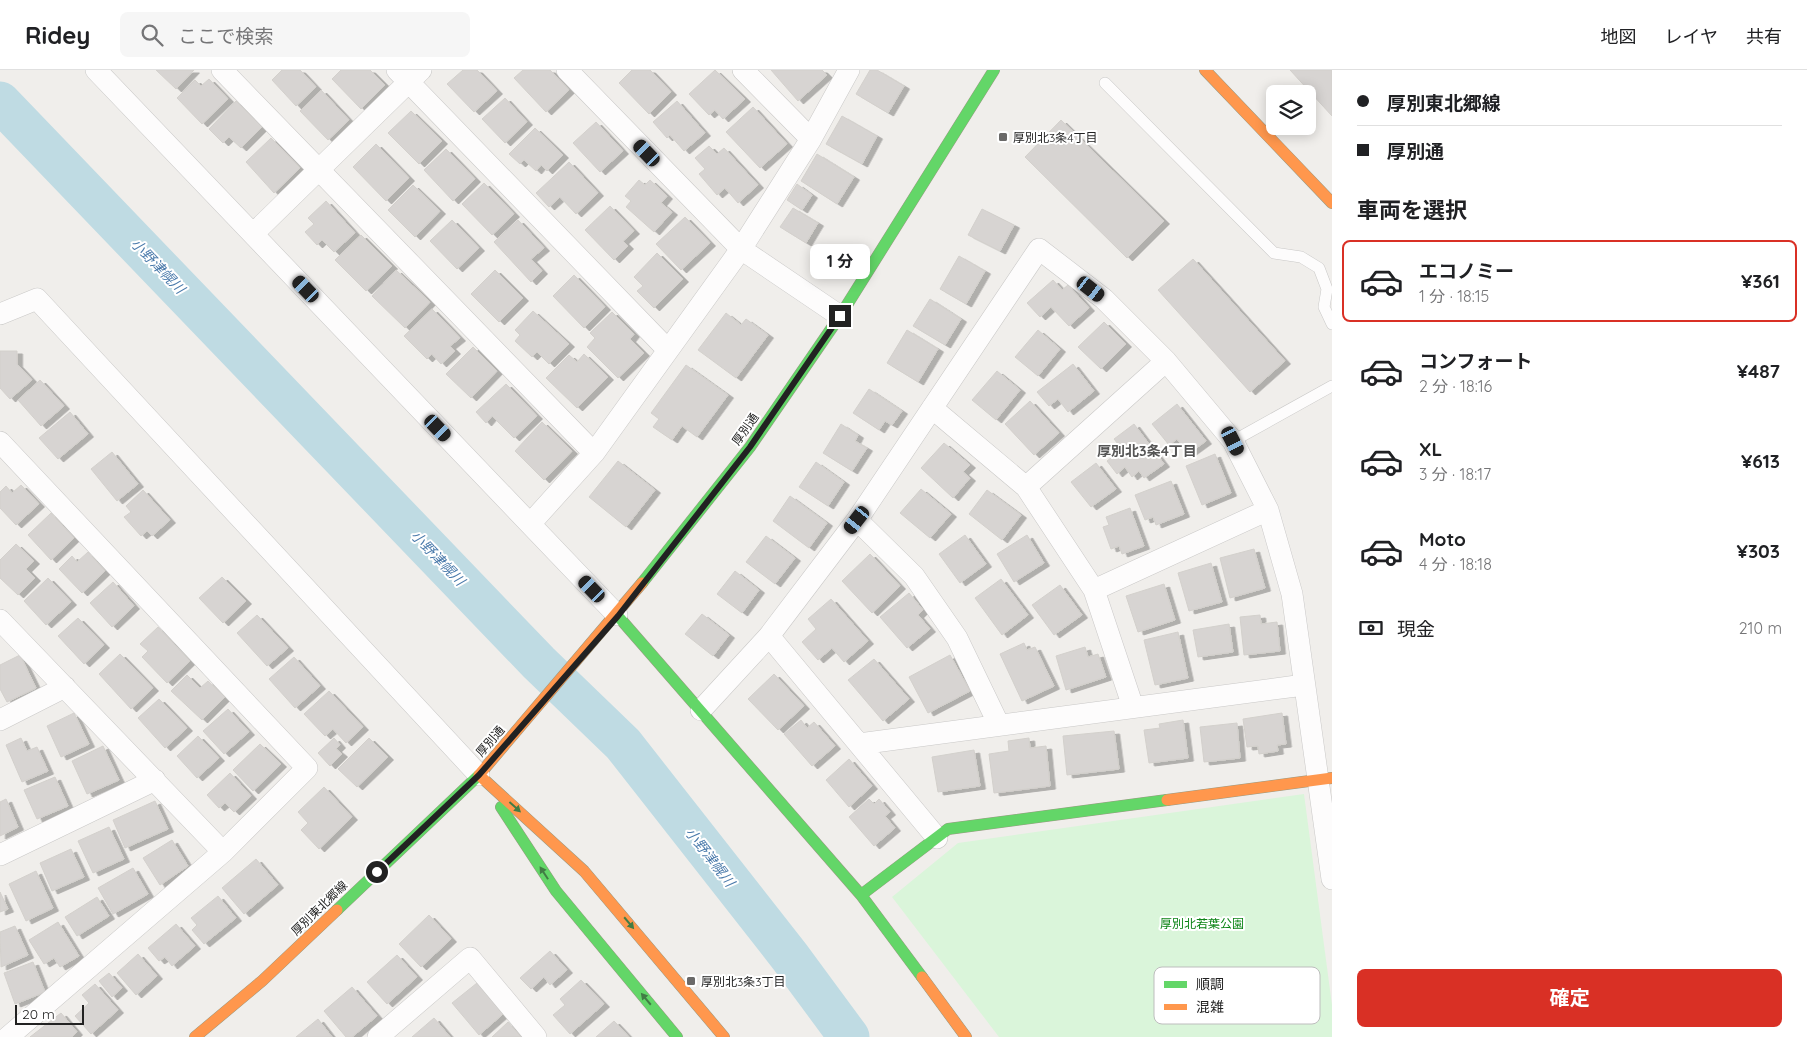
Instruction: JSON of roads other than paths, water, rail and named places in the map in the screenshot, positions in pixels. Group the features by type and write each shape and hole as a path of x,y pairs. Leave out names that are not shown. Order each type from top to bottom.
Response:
{"main road":[{"name":"厚別通","path":"479,775 618,616 750,447 840,316 994,70"},
{"path":"1204,70 1332,202"},
{"path":"618,616 861,895 966,1037"},
{"path":"479,775 556,891 677,1037"},
{"path":"479,775 584,871 724,1037"},
{"name":"厚別東北郷線","path":"195,1037 262,981 479,775"},
{"path":"861,895 948,829 1325,779"}],"street":[{"path":"222,70 594,452"},
{"path":"567,70 741,249 840,316"},
{"path":"743,70 811,139"},
{"path":"530,524 594,452 741,249 811,139 848,70"},
{"path":"107,74 253,234 618,616"},
{"path":"253,234 319,170 409,74 668,350"},
{"path":"701,710 769,636 857,520 1039,249 1104,300 1166,361 1233,441 1268,510 1292,594 1304,684 1325,779 1332,879"},
{"path":"0,314 37,300 479,775"},
{"path":"1026,487 1166,361"},
{"path":"932,408 1026,487 1094,590 1133,708"},
{"path":"0,442 307,768 224,852 8,1037"},
{"path":"1094,590 1268,510"},
{"path":"857,520 914,576 957,638 999,725"},
{"path":"0,620 224,852"},
{"path":"769,636 937,838"},
{"path":"859,744 1304,684"},
{"path":"0,720 64,687"},
{"path":"0,854 155,780"},
{"path":"378,1037 470,958 536,1037"}],"lane":[{"path":"1105,83 1274,252 1301,257 1319,268 1327,289 1324,307 1332,324"},
{"path":"1233,441 1332,386"}],"waterway":[{"name":"小野津幌川","path":"0,102 539,663 623,744 790,957 849,1037"}],"place":[{"name":"厚別北3条4丁目","path":"1003,137"},
{"name":"厚別北3条3丁目","path":"691,981"}],"district":[{"name":"厚別北3条4丁目","path":"1147,451"}],"park label":[{"name":"厚別北若葉公園","path":"1202,923"}]}
